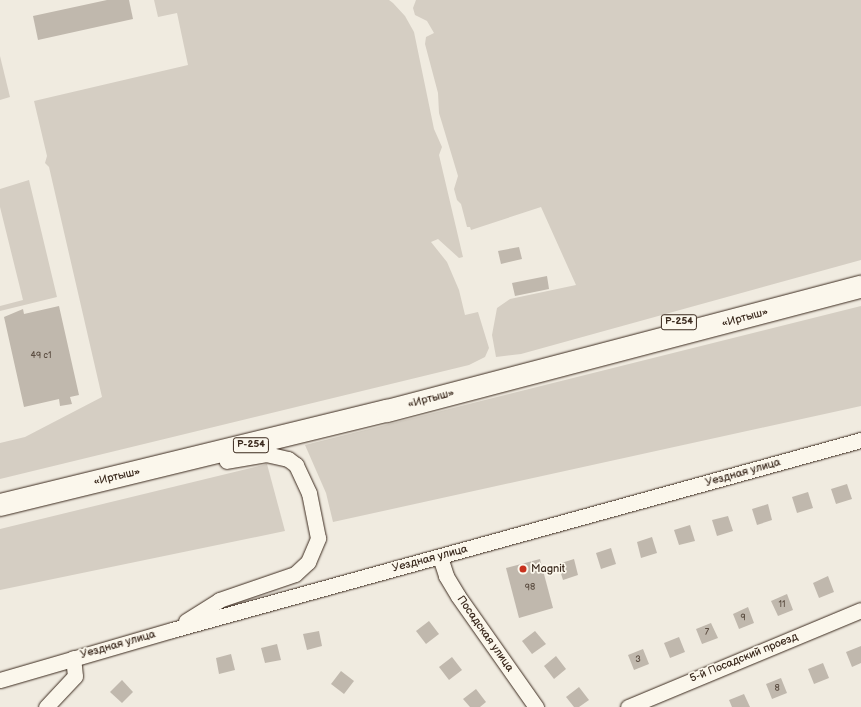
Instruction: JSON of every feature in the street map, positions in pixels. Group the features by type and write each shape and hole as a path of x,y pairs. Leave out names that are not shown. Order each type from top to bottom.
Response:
{"highway":[{"name":"«Иртыш»","path":"0,491 497,368 861,274"},
{"name":"«Иртыш»","path":"0,505 387,411 861,287"}],"street":[{"name":"Уездная улица","path":"0,680 172,630 861,440"},
{"path":"143,471 189,468 266,454 288,459 296,465 305,480 318,538 308,562 295,574 219,600 172,630"},
{"name":"Посадская улица","path":"440,557 446,576 458,596 536,707"},
{"name":"5-й Посадский проезд","path":"628,707 861,610"},
{"path":"46,707 75,676 73,658"}],"shaded area":[{"path":"154,0 389,0 393,3 405,16 414,32 434,129 442,147 439,155 463,257 459,258 438,239 431,242 447,262 459,290 465,315 478,312 489,348 485,357 469,365 0,479 0,443 25,437 102,397 49,167 45,163 47,156 34,101 188,65 177,13 158,17"},
{"path":"416,0 861,0 861,260 521,354 496,357 492,335 497,308 510,299 576,285 541,207 471,230 470,227 467,227 461,204 457,200 454,189 458,176 439,113 438,93 425,44 426,37 434,33 427,21 415,15 413,8"},
{"path":"0,56 10,97 0,100"},
{"path":"29,180 57,297 0,311 0,306 23,300 0,207 0,189"},
{"path":"861,306 861,406 333,522 326,493 305,445"},
{"path":"267,464 285,531 0,590 0,529"}],"building":[{"path":"107,0 129,0 133,19 38,40 33,16"},
{"path":"519,247 522,259 501,264 498,251"},
{"path":"547,276 549,289 515,296 512,283"},
{"path":"59,306 79,395 70,397 72,404 60,406 59,399 24,407 4,317 23,309 24,314"},
{"path":"847,484 852,499 836,504 831,489"},
{"path":"808,492 813,508 797,513 792,497"},
{"path":"768,504 772,520 757,525 752,509"},
{"path":"728,516 733,531 717,536 712,520"},
{"path":"690,525 695,541 679,545 674,530"},
{"path":"652,537 657,553 641,558 637,542"},
{"path":"611,548 616,564 601,569 596,553"},
{"path":"540,559 553,608 519,618 506,568"},
{"path":"574,559 578,575 563,580 558,564"},
{"path":"828,576 834,592 819,598 813,583"},
{"path":"787,594 793,610 778,616 771,601"},
{"path":"748,607 754,623 739,629 733,614"},
{"path":"429,621 439,634 426,644 416,631"},
{"path":"711,623 718,638 702,644 696,629"},
{"path":"319,631 322,646 307,650 303,634"},
{"path":"535,631 546,644 532,654 522,641"},
{"path":"679,637 685,652 670,658 664,643"},
{"path":"277,644 281,660 265,663 261,648"},
{"path":"861,646 861,663 852,667 846,652"},
{"path":"643,649 649,664 634,670 628,655"},
{"path":"231,654 235,670 219,674 216,658"},
{"path":"556,656 566,669 554,679 544,666"},
{"path":"452,657 462,670 449,680 439,667"},
{"path":"823,663 829,678 814,684 808,669"},
{"path":"341,671 354,681 344,694 331,684"},
{"path":"781,678 787,693 772,699 766,684"},
{"path":"122,680 133,692 122,703 110,692"},
{"path":"579,687 589,700 579,707 574,707 566,697"},
{"path":"476,689 486,702 480,707 470,707 463,699"},
{"path":"744,694 750,707 732,707 729,700"}],"place":[{"name":"Magnit","path":"523,569"}]}
